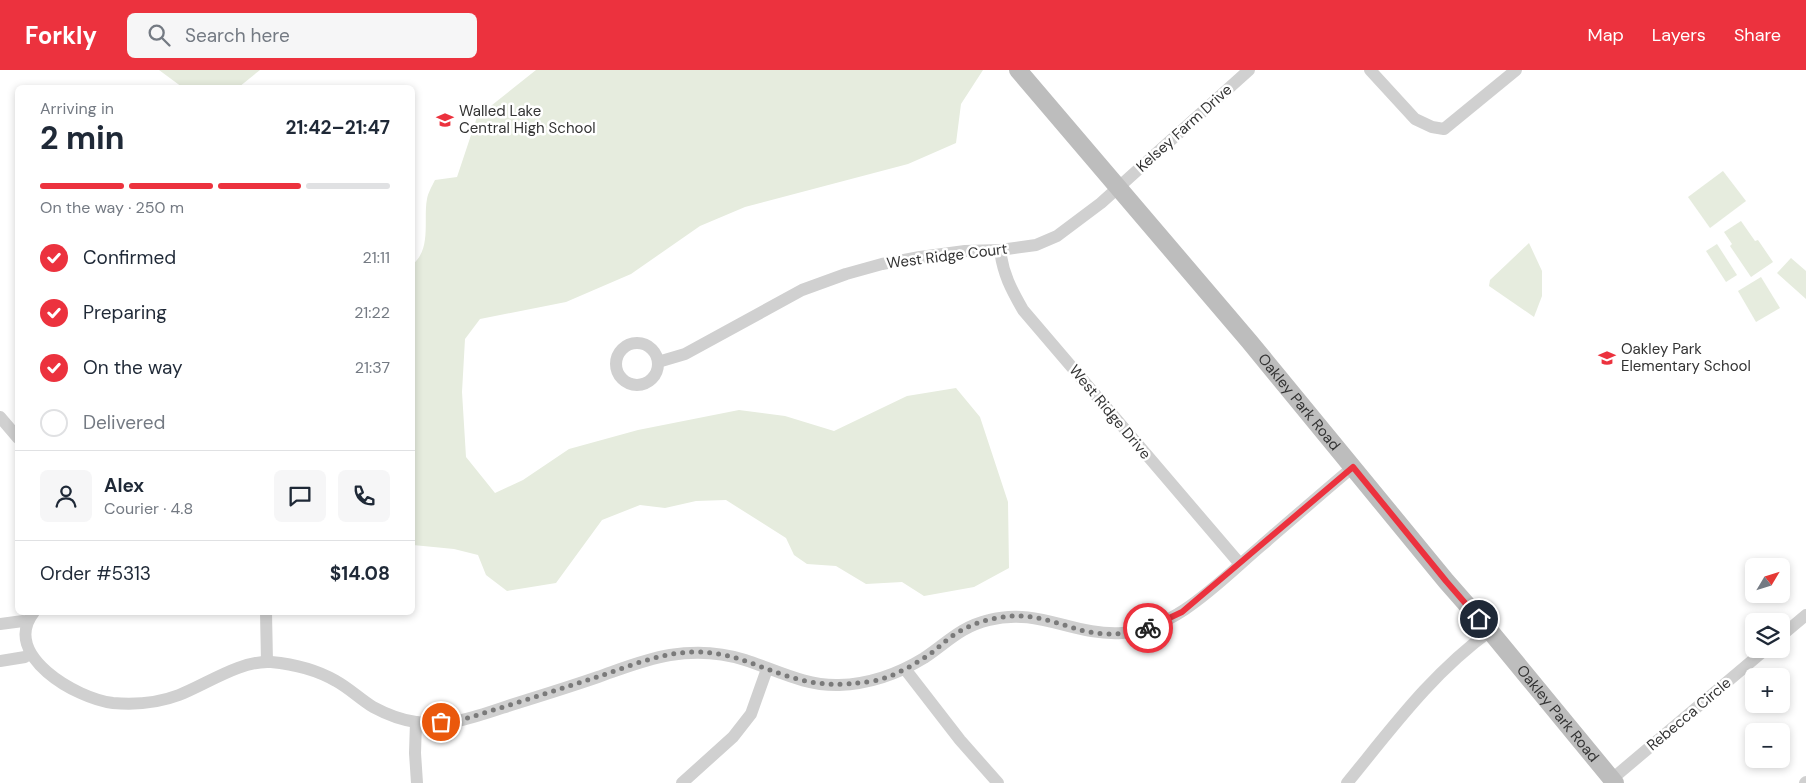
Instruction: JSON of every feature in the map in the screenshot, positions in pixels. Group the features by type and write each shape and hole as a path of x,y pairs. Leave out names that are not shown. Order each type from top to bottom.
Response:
{"street":[{"name":"Oakley Park Road","path":"1018,70 1249,341 1446,581 1490,631 1614,781"},
{"name":"Kelsey Farm Drive","path":"1118,187 1249,70"},
{"path":"1370,70 1415,119 1432,127 1444,129 1516,70"},
{"name":"West Ridge Court","path":"658,362 685,354 802,290 846,274 882,264 920,257 1036,245 1057,236 1118,187"},
{"name":"West Ridge Drive","path":"1000,250 1002,269 1011,290 1023,310 1240,564"},
{"path":"0,417 15,434"},
{"path":"31,615 24,621 20,636 25,657 32,665 74,692 98,700 123,704 150,703 171,698 228,671 267,662 294,666 324,675 346,687 371,706 388,714 416,722 461,720 640,662 674,654 715,653 745,660 809,682 836,685 876,680 905,669 927,656 956,633 971,626 1004,616 1040,618 1074,628 1105,634 1146,629 1182,612 1353,467"},
{"path":"266,615 267,662"},
{"path":"1790,628 1806,615"},
{"path":"0,624 24,621"},
{"path":"1347,783 1427,685 1473,643 1490,631"},
{"path":"0,661 25,657"},
{"name":"Rebecca Circle","path":"1614,781 1756,658"},
{"path":"682,783 733,737 751,714 767,669"},
{"path":"905,669 960,740 998,783"},
{"path":"416,722 416,783"}],"shaded area":[{"path":"159,70 260,70 241,85 179,85"},
{"path":"536,70 983,70 961,104 956,143 908,164 745,207 700,226 631,274 566,302 480,319 465,339 462,392 466,457 495,493 523,480 569,449 638,430 739,410 785,416 834,431 907,396 956,388 980,417 1008,502 1009,568 974,587 924,596 902,582 866,584 836,566 807,564 794,555 786,538 726,500 696,501 665,508 640,505 602,520 556,583 507,591 486,575 478,555 454,549 415,545 415,262 422,251 426,234 426,207 430,190 435,180 457,177 477,117"},
{"path":"1723,171 1746,201 1710,228 1688,197"},
{"path":"1741,221 1755,241 1758,240 1773,262 1751,277 1730,246 1732,244 1724,232"},
{"path":"1529,243 1542,271 1542,296 1534,317 1489,286 1490,280"},
{"path":"1717,244 1737,275 1726,282 1706,251"},
{"path":"1791,258 1806,271 1806,299 1777,273"},
{"path":"1761,277 1780,308 1756,322 1738,291"}],"way so far":[{"path":"441,722 457,721 495,710 661,656 697,652 715,653 745,660 809,682 836,685 876,680 905,669 927,656 956,633 987,620 1004,616 1040,618 1090,632 1105,634 1131,632 1148,628"}],"place":[{"name":"Walled Lake Central High School","path":"445,120"},
{"name":"Oakley Park Elementary School","path":"1607,358"}],"route":[{"path":"1148,628 1182,612 1353,467 1479,619"}]}
